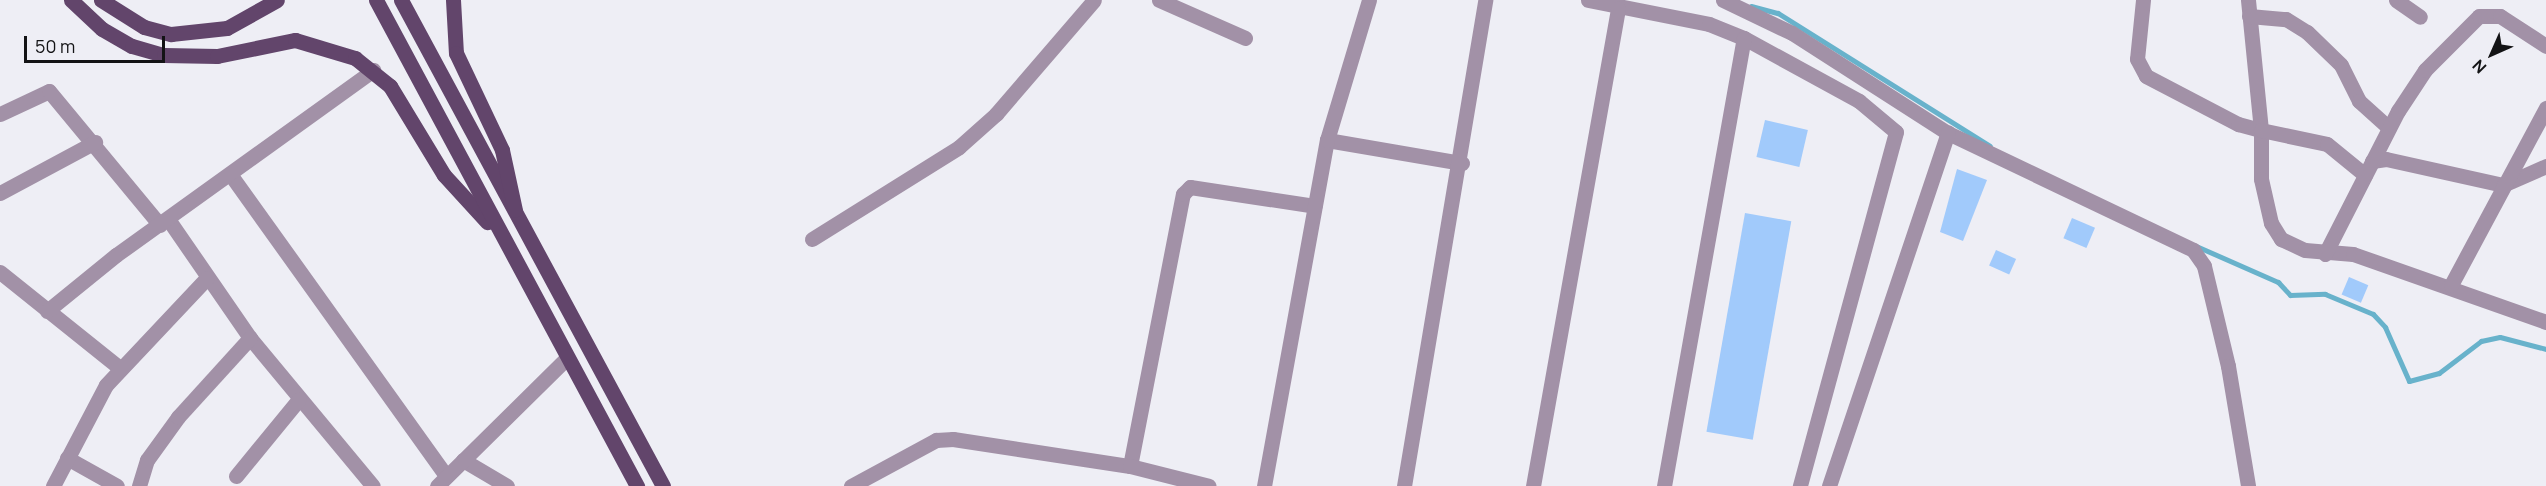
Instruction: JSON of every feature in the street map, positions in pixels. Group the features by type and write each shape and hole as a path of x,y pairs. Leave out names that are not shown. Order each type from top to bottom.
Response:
{"main road":[{"path":"71,0 102,29 132,46 164,55 217,56 295,40 331,47 373,70 399,97 444,175 499,235"},
{"path":"101,0 144,27 171,34 227,28 277,0"},
{"path":"376,0 499,235 637,486"},
{"path":"401,0 517,222 663,486"},
{"path":"453,0 456,53 502,150 517,222"}],"street":[{"path":"812,239 959,147 996,114 1094,0"},
{"path":"1159,0 1245,38"},
{"path":"1264,486 1327,140 1369,0"},
{"path":"1404,486 1462,163 1485,0"},
{"path":"1588,0 1618,8 1709,24 1744,38 1859,101 1896,132 1800,486"},
{"path":"1723,0 1792,33 1948,133 2198,255 2228,366 2248,486"},
{"path":"2143,0 2137,59 2146,76 2238,124 2327,144 2365,175"},
{"path":"2248,0 2261,129 2257,147 2271,224 2281,239 2325,254 2353,254 2451,285 2546,322"},
{"path":"2396,0 2420,17"},
{"path":"1533,486 1618,8"},
{"path":"2249,16 2286,19 2307,32 2341,65 2358,102 2389,128"},
{"path":"2325,254 2389,128 2425,70 2479,16 2500,16 2546,46"},
{"path":"1664,486 1744,38"},
{"path":"47,311 164,222 373,70"},
{"path":"0,114 49,91 164,222 250,338 373,486"},
{"path":"2451,285 2546,108"},
{"path":"1829,486 1948,133"},
{"path":"1327,140 1462,163"},
{"path":"0,193 95,142"},
{"path":"2372,161 2386,159 2503,185 2546,166"},
{"path":"230,174 441,481 566,358"},
{"path":"1130,466 1183,194 1190,187 1316,206"},
{"path":"0,272 120,368"},
{"path":"53,486 94,402 120,368 207,278"},
{"path":"139,486 147,460 178,417 250,338"},
{"path":"236,476 299,399"},
{"path":"851,486 936,440 953,439 1130,466 1209,486"},
{"path":"67,458 117,486"},
{"path":"463,460 507,486"}],"building":[{"path":"1765,120 1808,130 1799,167 1756,157"},
{"path":"1957,169 1987,180 1963,241 1940,232"},
{"path":"1745,213 1791,221 1753,440 1706,432"},
{"path":"2072,218 2095,228 2086,248 2063,238"},
{"path":"1996,250 2016,259 2009,274 1989,266"},
{"path":"2349,277 2368,285 2361,303 2342,294"}],"waterway":[{"path":"1751,6 1778,13 1990,146"},
{"path":"2196,246 2278,282 2290,295 2325,294 2373,314 2385,327 2409,381 2439,373 2481,341 2500,337 2546,349"}]}
